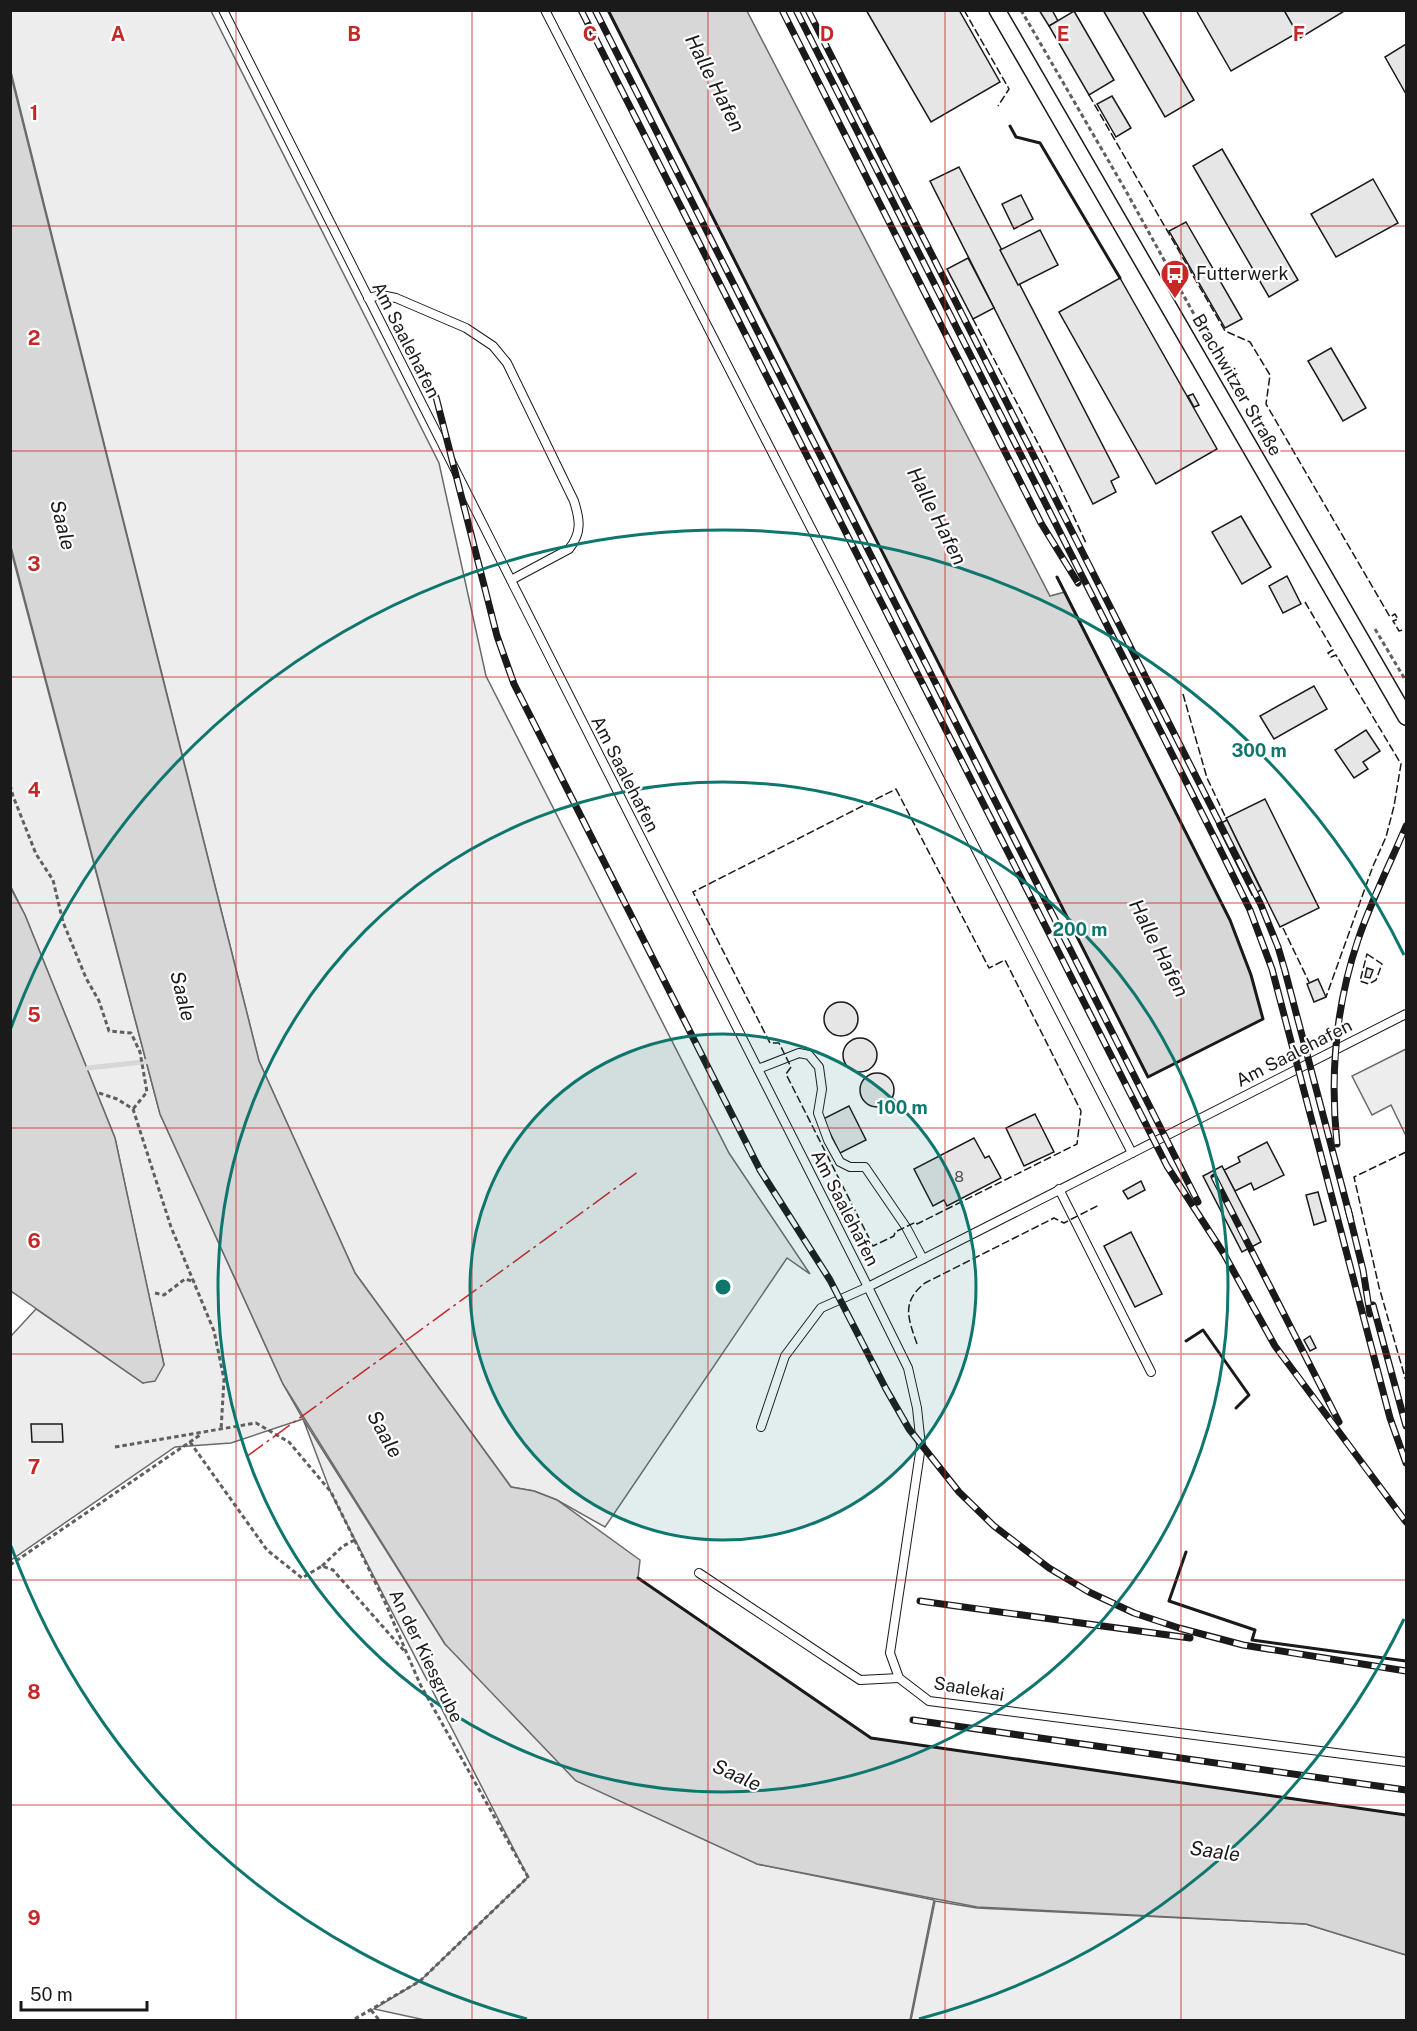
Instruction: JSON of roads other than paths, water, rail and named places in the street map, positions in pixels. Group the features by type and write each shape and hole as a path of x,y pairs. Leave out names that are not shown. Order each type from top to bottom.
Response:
{"street":[{"name":"Brachwitzer Straße","path":"997,10 1407,717"}],"lane":[{"name":"Am Saalehafen","path":"223,10 868,1287 1407,1014"},
{"path":"545,10 1131,1153"},
{"path":"368,298 381,295 396,298 466,328 493,346 507,363 574,501 579,525 575,542 569,549 511,580"},
{"path":"758,1069 799,1053 809,1055 819,1067 822,1089 818,1113 828,1140 840,1162 850,1167 865,1167 906,1227 922,1259"},
{"path":"1059,1190 1151,1372"},
{"path":"699,1572 860,1680 898,1678 890,1653 921,1446 917,1407 908,1368 868,1287 821,1308 785,1356 761,1427"},
{"name":"Saalekai","path":"898,1678 929,1701 1407,1761"}],"water":[{"name":"Halle Hafen","path":"608,11 747,11 1050,596 1065,592 1230,920 1251,974 1263,1019 1148,1077"},
{"name":"Saale","path":"10,72 259,1061 355,1273 511,1487 534,1491 557,1500 640,1560 638,1578 871,1738 1406,1815 1406,1955 1306,1924 977,1907 757,1864 576,1781 445,1644 283,1384 160,1114 11,547"},
{"path":"10,887 25,915 115,1138 164,1365 155,1381 143,1383 11,1291"}],"waterway":[{"path":"88,1068 152,1061"}],"railway":[{"path":"581,10 1167,1166 1224,1254 1275,1346 1406,1522"},
{"path":"595,10 1198,1202"},
{"path":"782,10 1041,523 1078,583"},
{"path":"796,10 1250,910 1272,969 1390,1418 1406,1463"},
{"path":"808,10 1261,905 1285,971 1350,1217"},
{"path":"436,397 497,636 514,684 760,1170 830,1280 909,1429 959,1492 994,1526 1049,1568 1089,1592 1134,1613 1243,1645 1406,1671"},
{"path":"1337,1144 1335,1067 1344,990 1363,925 1406,826"},
{"path":"1214,1177 1339,1422"},
{"path":"1348,1209 1363,1270 1370,1314"},
{"path":"1373,1305 1406,1426"},
{"path":"920,1601 1190,1638"},
{"path":"913,1720 1406,1790"}],"place":[{"name":"Futterwerk","path":"1175,300"}]}
